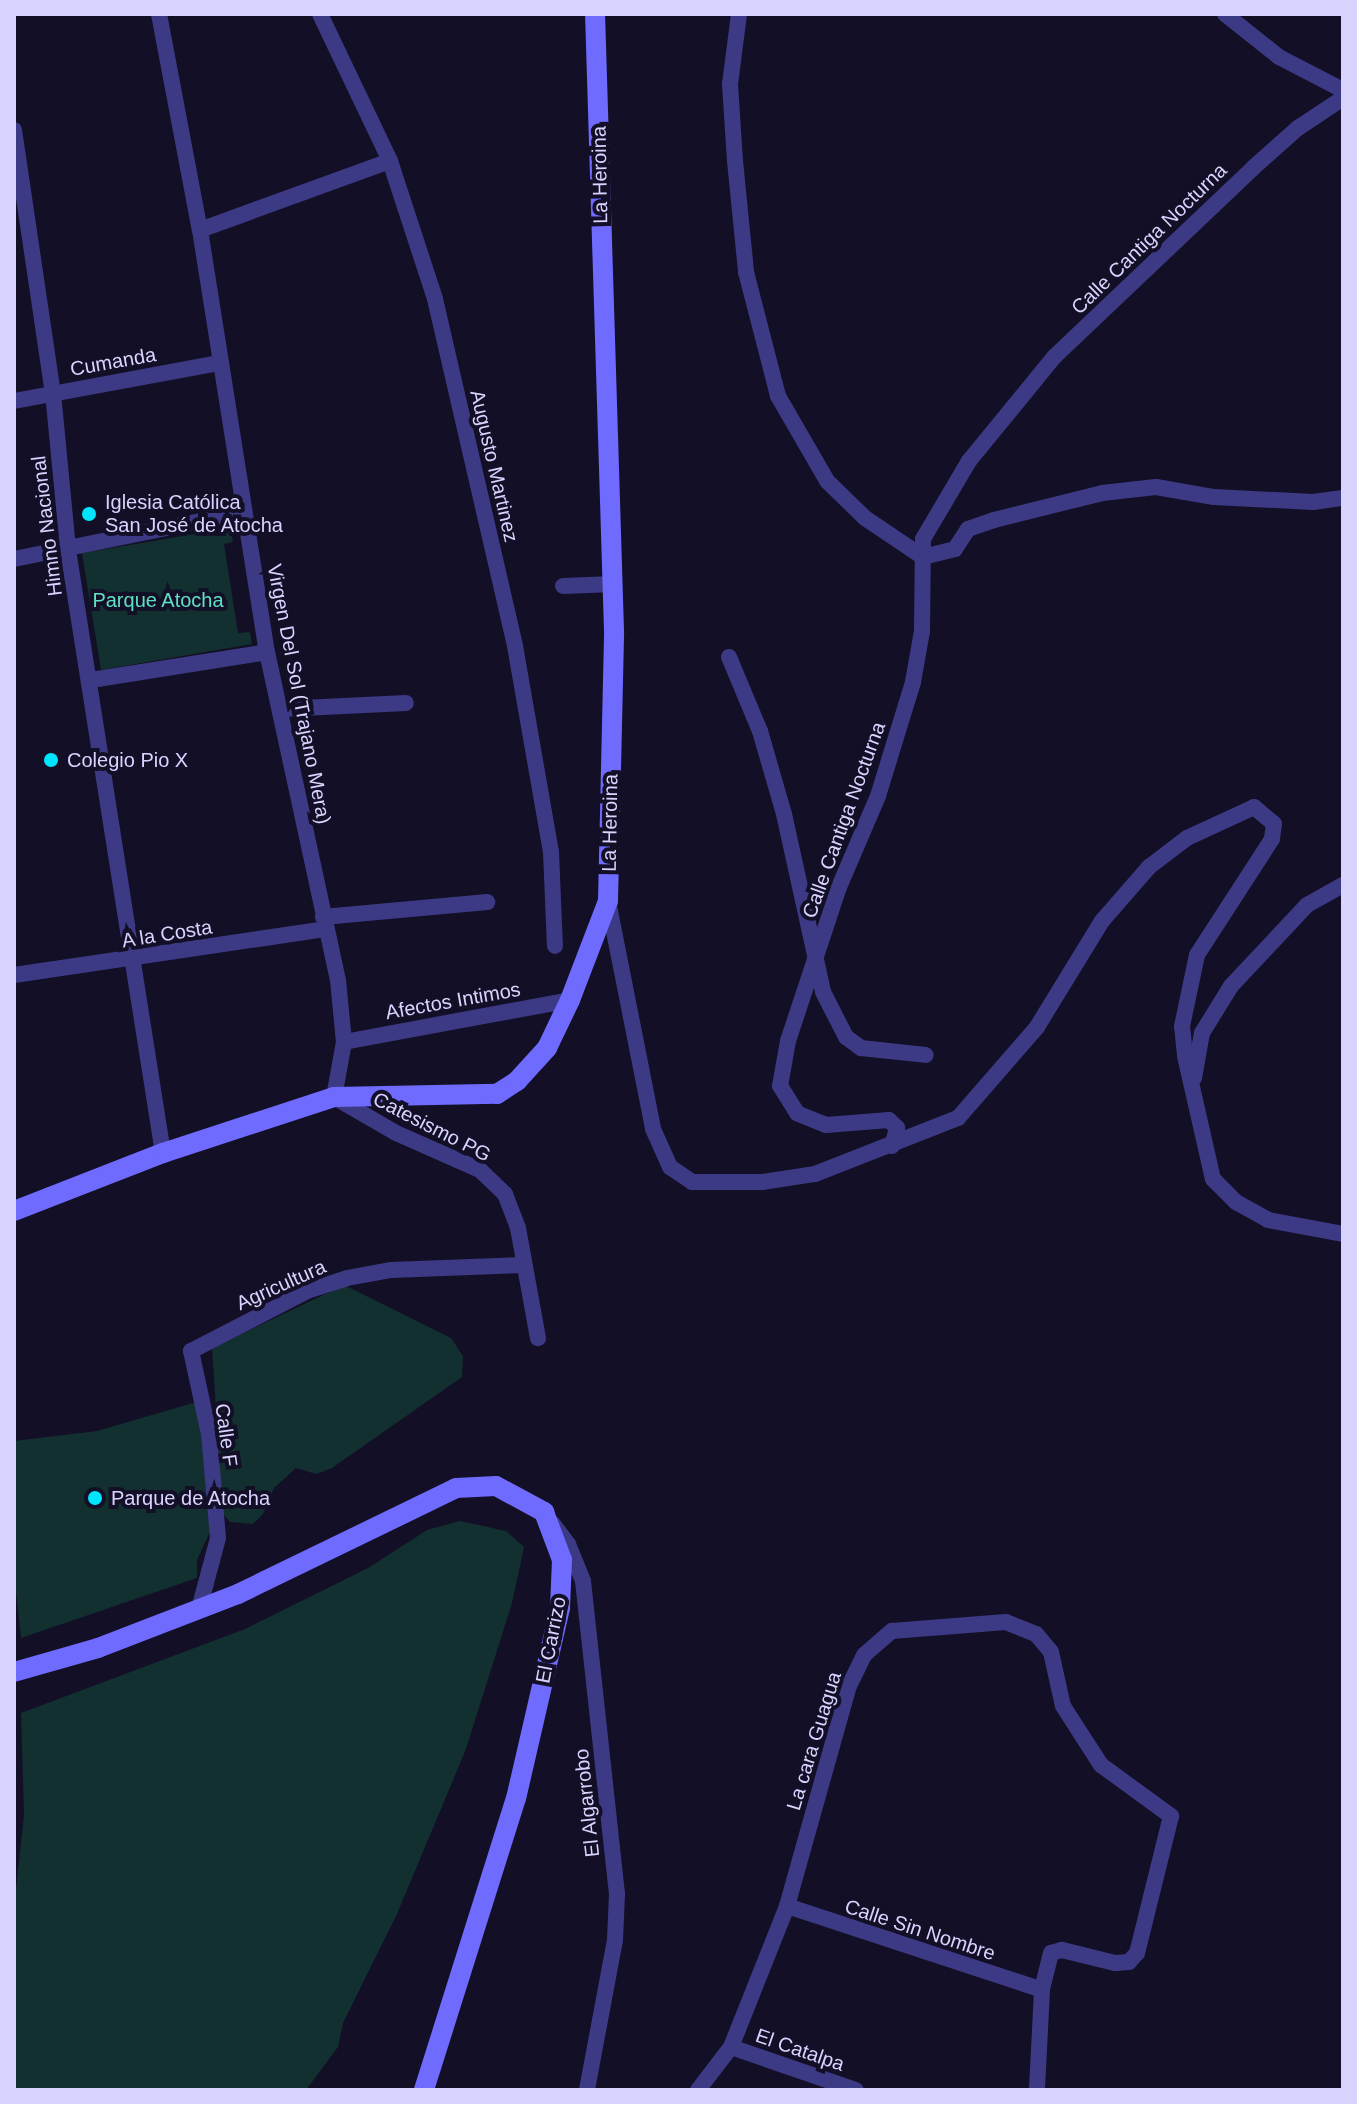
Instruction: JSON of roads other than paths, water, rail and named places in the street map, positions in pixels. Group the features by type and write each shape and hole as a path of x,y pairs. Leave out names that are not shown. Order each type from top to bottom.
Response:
{"street":[{"name":"Virgen Del Sol (Trajano Mera)","path":"159,14 200,230 267,652 282,709 338,980 344,1042 334,1097"},
{"name":"Augusto Martinez","path":"320,14 390,161 435,299 515,646 551,852 555,946"},
{"name":"La Heroina","path":"14,1211 163,1153 334,1097 497,1094 517,1081 547,1048 570,1000 608,901 614,584 606,480 595,14"},
{"path":"739,14 730,84 746,272 778,396 827,481 865,518 923,557 955,549 968,529 1102,493 1156,487 1214,497 1313,502 1343,498"},
{"path":"1225,14 1279,57 1343,90"},
{"name":"Calle Cantiga Nocturna","path":"892,1146 897,1128 889,1120 826,1125 797,1113 780,1086 782,1065 839,887 878,796 913,682 922,631 923,539 969,461 1054,357 1254,167 1298,128 1343,98"},
{"name":"Himno Nacional","path":"14,130 53,393 68,550 91,680 129,961 163,1153"},
{"path":"200,230 390,161"},
{"name":"Cumanda","path":"14,401 220,363"},
{"path":"14,559 244,512"},
{"path":"563,586 614,584"},
{"path":"91,680 267,652"},
{"path":"729,657 760,731 784,814 815,966 846,1037 881,1054 926,1055"},
{"path":"282,709 406,703"},
{"path":"608,901 653,1129 670,1167 692,1182 721,1186 815,1174 958,1118 1037,1027 1102,921 1149,867 1187,838 1254,807 1274,824 1272,839 1197,955 1182,1026 1213,1179 1236,1202 1268,1220 1343,1234"},
{"path":"1193,1083 1202,1033 1231,986 1307,905 1343,885"},
{"name":"A la Costa","path":"14,975 129,961 324,923 487,902"},
{"name":"Afectos Intimos","path":"344,1042 570,1000"},
{"name":"Catesismo PG","path":"334,1097 396,1133 480,1170 505,1194 524,1265 538,1338"},
{"name":"Agricultura","path":"198,1386 191,1351 307,1291 391,1270 524,1265"},
{"name":"Calle F","path":"198,1386 209,1434 218,1538 199,1609"},
{"path":"14,1672 98,1648 199,1609 456,1488 474,1484 510,1490 549,1519"},
{"name":"El Carrizo","path":"424,2090 508,1825 560,1608 562,1560 549,1519"},
{"name":"El Algarrobo","path":"549,1519 568,1544 583,1581 617,1894 615,1940 587,2090"},
{"name":"La cara Guagua","path":"698,2090 731,2047 787,1906 849,1686 864,1655 892,1631 1006,1622 1036,1634 1051,1652 1063,1706 1101,1765 1171,1816 1137,1953 1129,1962 1115,1963 1062,1950 1051,1953 1042,1990"},
{"name":"Calle Sin Nombre","path":"787,1906 1042,1990"},
{"path":"1037,2090 1042,1990"},
{"name":"El Catalpa","path":"731,2047 856,2090"}],"place":[{"name":"Iglesia Católica San José de Atocha","path":"89,514"},
{"name":"Colegio Pio X","path":"51,760"},
{"name":"Parque de Atocha","path":"95,1498"}],"park label":[{"name":"Parque Atocha","path":"158,600"}]}
